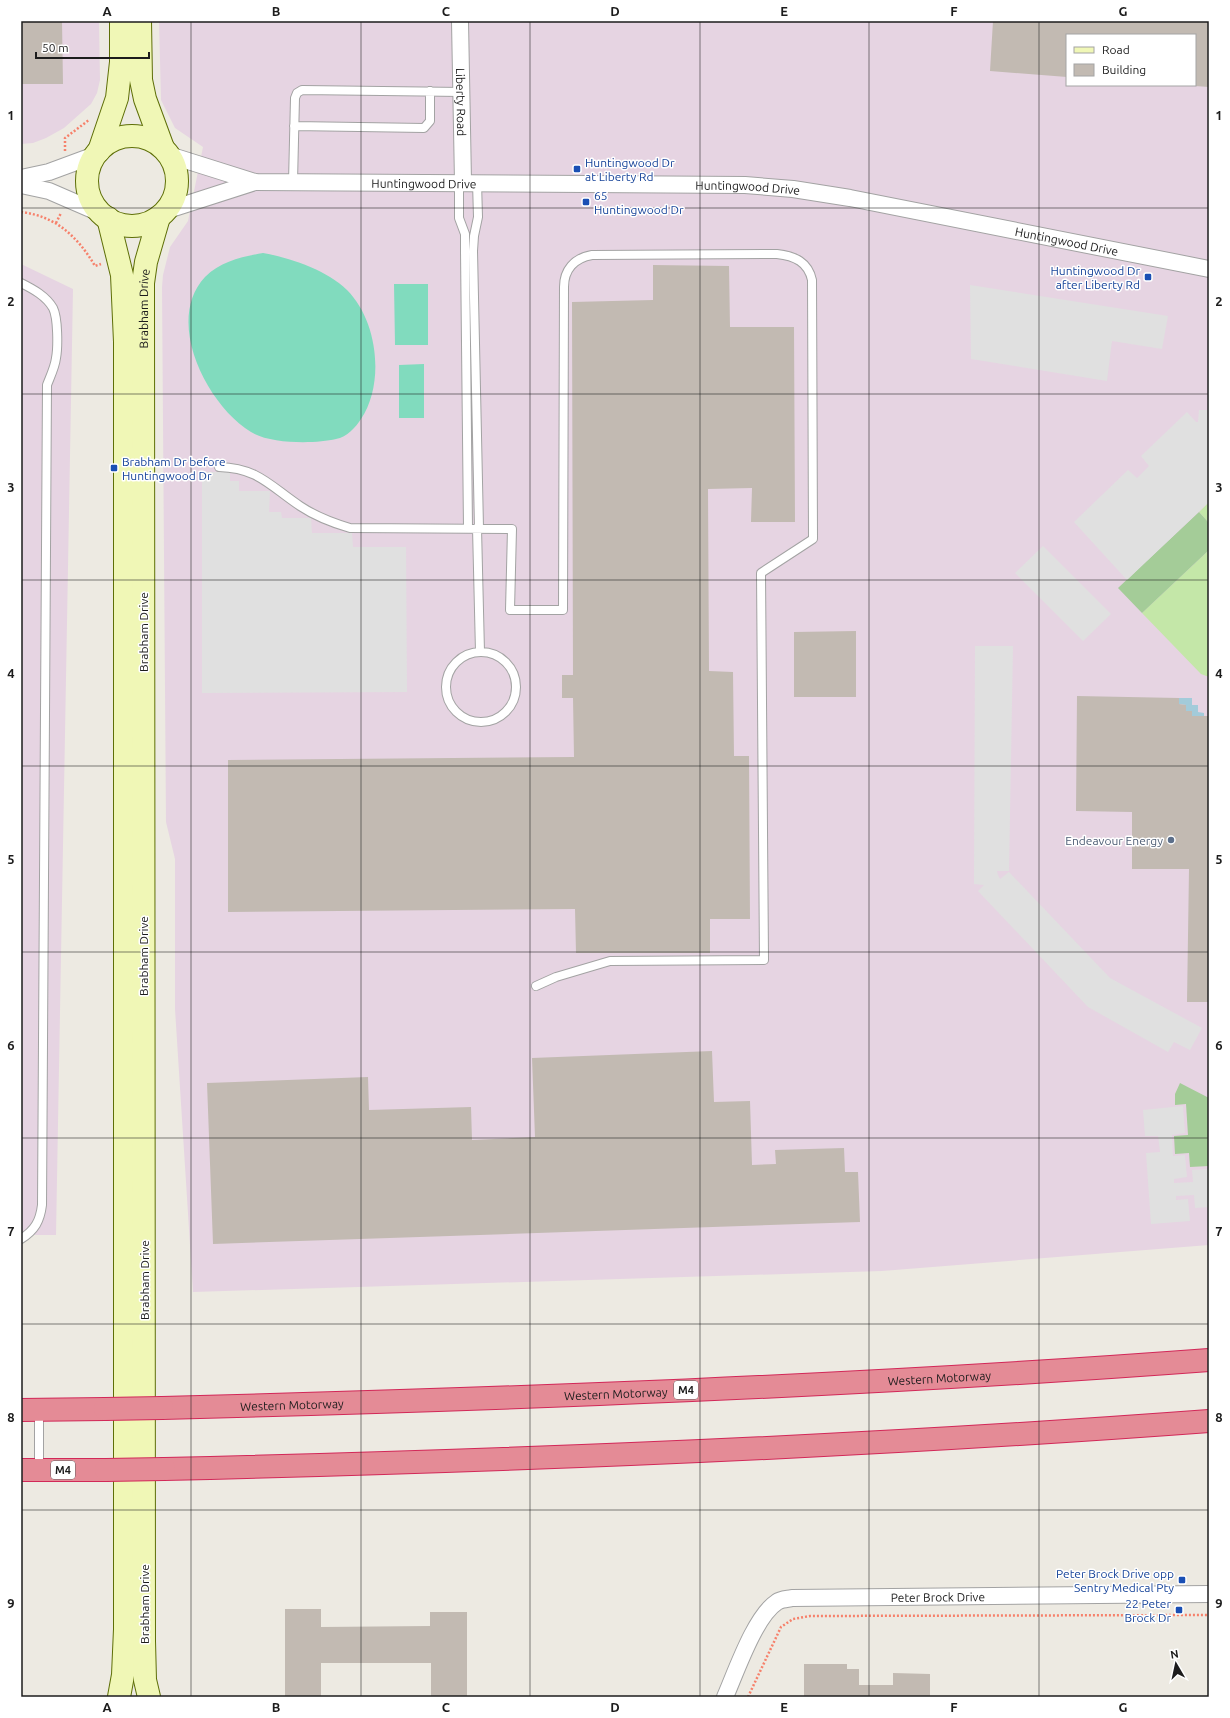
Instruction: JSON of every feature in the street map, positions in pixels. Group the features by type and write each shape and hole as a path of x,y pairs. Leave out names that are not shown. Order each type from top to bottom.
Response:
{"highway":[{"name":"Western Motorway","path":"30,1410 471,1400 973,1376 1209,1360"},
{"name":"M4","path":"30,1470 164,1469 528,1458 856,1442 1209,1421"}],"main road":[{"path":"121,21 121,62 117,98 97,153 90,167 88,186 91,199 105,216 120,224 134,225 147,223 162,214 173,198 177,184 175,169 166,152 145,99 141,80 140,21"},
{"path":"97,153 116,139 130,136 144,138 166,152"},
{"name":"Brabham Drive","path":"149,1697 145,1680 144,1625 143,282 146,262 162,214"},
{"name":"Brabham Drive","path":"105,216 120,262 124,291 125,342 126,1629 124,1667 119,1697"}],"street":[{"name":"Liberty Road","path":"460,21 466,182"},
{"name":"Huntingwood Drive","path":"166,152 255,182 466,182 745,185 793,189 1209,269"},
{"path":"21,178 65,167 97,153"},
{"name":"Huntingwood Drive","path":"162,214 255,182"},
{"path":"21,185 49,191 105,216"},
{"name":"Peter Brock Drive","path":"725,1697 758,1626 767,1611 778,1601 792,1598 1209,1594"}],"lane":[{"path":"293,182 295,98 297,93 302,90 462,92"},
{"path":"294,126 424,128 430,121 430,91"},
{"path":"466,182 478,217 473,251 475,528"},
{"path":"466,182 459,218 465,234 480,652"},
{"path":"219,467 235,467 251,472 301,507 327,520 350,528 512,529 510,610 563,610 564,287 566,274 573,263 585,256 592,255 777,254 797,259 808,267 812,280 813,539 761,573 764,960 610,961 556,977 536,986"},
{"path":"21,284 40,294 48,301 54,310 56,329 56,358 47,385 42,1205 40,1219 36,1226 30,1233 21,1239"},
{"path":"480,652 497,656 504,660 514,674 516,683 513,700 503,714 496,718 479,721 470,720 456,710 450,703 446,687 448,676 460,659 469,654 480,652"},
{"path":"30,1410 30,1470"}],"path":[{"path":"65,167 65,138 87,123 91,118"},
{"path":"56,223 66,198"},
{"path":"21,212 35,214 56,223 83,247 95,266 120,262"},
{"path":"748,1697 781,1627 793,1619 818,1616 1209,1615"}],"shaded area":[{"path":"21,21 99,21 100,80 97,93 91,104 64,128 33,143 21,144"},
{"path":"159,21 1209,21 1209,1245 882,1271 193,1292 175,1009 175,859 166,822 162,287 163,275 170,247 188,221 203,147 175,128 161,100"},
{"path":"21,264 73,289 56,1235 21,1235"},
{"path":"970,285 1168,316 1162,349 1112,341 1107,381 971,359"},
{"path":"1199,410 1209,410 1209,502 1127,580 1074,522 1128,470 1137,478 1149,466 1141,456 1187,412 1196,422 1198,422"},
{"path":"202,472 230,472 230,481 239,481 239,491 270,491 269,512 281,512 282,518 311,518 312,533 352,533 353,547 406,547 407,692 202,693"},
{"path":"1043,546 1111,614 1083,641 1015,573"},
{"path":"975,646 1013,646 1009,871 997,871 1000,879 1009,872 1110,978 1202,1028 1190,1050 1174,1042 1168,1052 1088,1007 978,891 984,885 974,884"},
{"path":"1183,1106 1185,1133 1172,1135 1173,1156 1185,1155 1187,1177 1174,1179 1174,1183 1193,1182 1192,1170 1208,1169 1209,1207 1195,1208 1194,1195 1176,1196 1176,1200 1188,1199 1190,1221 1151,1224 1146,1153 1160,1152 1158,1136 1145,1136 1143,1110"}],"green space":[{"path":"263,253 285,258 308,266 329,276 347,290 366,318 375,353 373,388 369,404 361,419 351,431 340,438 317,442 293,442 269,439 251,432 219,403 206,383 196,361 190,338 189,316 193,295 205,277 218,267 232,260"},
{"path":"394,284 428,284 428,345 395,345"},
{"path":"424,364 424,418 399,418 399,365"},
{"path":"1209,502 1209,523 1199,512"},
{"path":"1199,512 1209,523 1209,550 1142,613 1118,588"},
{"path":"1209,550 1209,677 1201,674 1142,613"},
{"path":"1180,1083 1209,1098 1209,1166 1190,1167 1189,1153 1175,1154 1174,1136 1188,1135 1186,1104 1175,1105 1175,1094"}],"water":[{"path":"1179,698 1192,698 1192,705 1198,705 1198,712 1204,713 1204,716 1196,716 1196,718 1192,718 1192,711 1186,711 1186,705 1179,704"}],"building":[{"path":"21,21 62,21 63,84 21,84"},
{"path":"993,21 1209,21 1209,87 1195,86 1196,34 1066,34 1066,77 990,71"},
{"path":"653,265 729,266 730,327 794,327 795,522 751,522 752,488 708,489 709,671 733,672 734,756 749,756 750,919 710,919 710,953 576,953 575,909 228,912 228,760 574,757 573,698 562,698 562,675 573,675 572,302 653,300"},
{"path":"856,631 856,697 794,697 794,632"},
{"name":"Endeavour Energy","path":"1077,696 1179,698 1179,704 1186,705 1186,711 1192,711 1192,716 1209,716 1209,1002 1187,1002 1189,869 1132,869 1132,812 1076,811"},
{"path":"712,1051 714,1102 750,1101 752,1165 776,1164 775,1150 844,1148 845,1172 858,1172 860,1222 213,1244 207,1083 368,1077 369,1110 471,1107 472,1140 535,1137 532,1058"},
{"path":"285,1609 321,1609 321,1627 430,1626 430,1612 467,1612 467,1697 431,1697 431,1663 321,1663 321,1697 285,1697"},
{"path":"804,1664 847,1664 847,1669 859,1669 859,1685 893,1685 893,1673 930,1674 930,1697 804,1697"}],"place":[{"name":"Huntingwood Dr at Liberty Rd","path":"577,169"},
{"name":"65 Huntingwood Dr","path":"586,202"},
{"name":"Huntingwood Dr after Liberty Rd","path":"1148,277"},
{"name":"Brabham Dr before Huntingwood Dr","path":"114,468"},
{"name":"Endeavour Energy","path":"1171,840"},
{"name":"Peter Brock Drive opp Sentry Medical Pty","path":"1182,1580"},
{"name":"22 Peter Brock Dr","path":"1179,1610"}]}
